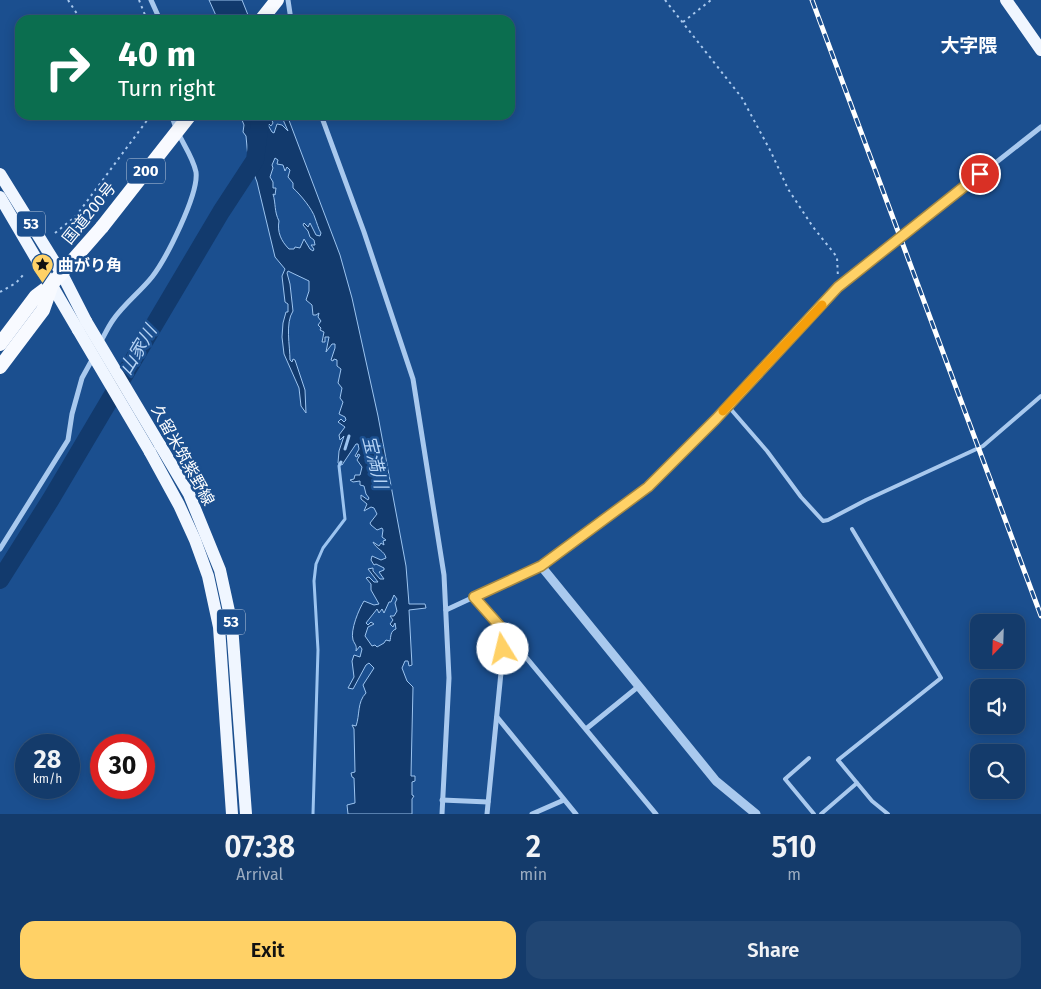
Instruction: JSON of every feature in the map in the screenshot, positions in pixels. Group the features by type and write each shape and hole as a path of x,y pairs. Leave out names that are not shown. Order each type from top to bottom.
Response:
{"highway":[{"path":"266,15 277,0"},
{"name":"国道200号","path":"0,344 36,296 57,279 102,227 186,120"},
{"name":"国道200号","path":"0,367 43,310 57,279"}],"main road":[{"path":"1006,0 1041,50"},
{"name":"久留米筑紫野線","path":"0,174 82,325 155,449 189,494 220,570 232,625 246,814"},
{"name":"久留米筑紫野線","path":"0,197 57,279"},
{"name":"久留米筑紫野線","path":"155,449 195,540 208,576 220,627 232,814"}],"street":[{"path":"151,0 158,15"},
{"path":"288,0 290,15"},
{"path":"0,549 68,440 72,414 82,378 110,324 159,268 187,212 194,190 196,174 193,162 174,120"},
{"path":"323,120 364,232 413,379 444,575 449,678 442,814"},
{"path":"446,610 541,566 648,487 728,406 838,287 1041,127"},
{"path":"541,566 716,781 756,814"},
{"path":"474,597 656,814"},
{"path":"487,814 505,632"},
{"path":"586,729 639,686"},
{"path":"497,717 576,814"},
{"path":"442,800 488,802"},
{"path":"532,814 564,800"}],"lane":[{"path":"728,406 801,497 823,521 983,446 1041,396"},
{"path":"852,528 941,678 838,760 872,802 888,814"},
{"path":"809,758 785,779 814,814"},
{"path":"820,814 857,783"}],"path":[{"path":"68,0 77,15"},
{"path":"139,0 145,15"},
{"path":"666,0 742,98 771,152 788,189 813,227 837,258 838,287"},
{"path":"683,22 711,0"},
{"path":"55,233 76,216 146,120"},
{"path":"0,292 16,283 24,274"}],"water":[{"path":"209,0 242,0 248,15 216,15"},
{"name":"宝満川","path":"242,120 272,120 273,123 271,126 268,125 274,133 277,124 282,125 288,131 283,120 289,120 340,255 352,298 378,416 406,566 409,604 425,604 426,608 409,610 412,665 409,666 408,661 405,661 402,668 407,681 413,687 411,776 415,776 415,781 412,782 412,795 414,796 412,799 412,814 348,814 347,805 355,803 354,778 351,773 355,772 354,729 352,725 356,726 360,704 366,693 363,685 374,668 369,663 366,665 353,689 348,688 354,677 352,661 354,655 360,657 362,649 360,646 356,651 352,636 354,625 364,601 374,605 379,604 371,590 371,584 366,578 369,577 374,582 378,582 368,569 373,568 373,571 380,579 384,579 379,572 384,570 384,568 376,564 374,565 371,560 372,556 381,560 386,558 373,542 379,546 381,543 384,545 383,541 386,540 382,537 382,528 377,530 370,523 377,514 374,508 371,507 364,511 367,504 361,499 361,495 368,500 369,498 364,486 360,485 360,481 353,482 350,480 354,479 355,475 360,475 362,467 357,460 360,455 355,456 359,449 358,444 356,444 342,465 338,463 339,451 344,436 340,440 339,435 345,427 338,422 341,419 344,422 346,420 345,417 339,414 343,402 340,398 342,388 338,383 341,369 337,366 337,360 331,360 335,344 332,344 326,352 329,337 325,337 325,342 322,342 324,332 320,330 321,328 318,325 321,321 318,317 319,313 313,315 312,305 306,300 309,291 309,281 288,271 293,311 289,322 290,360 292,362 293,359 295,360 305,390 306,413 301,406 299,388 284,354 282,337 283,323 286,312 288,312 282,276 285,269 275,257 257,182 248,158 246,136 243,132 244,125","holes":["275,158 278,160 277,164 283,165 285,171 287,167 290,170 288,177 293,183 293,188 306,202 314,215 321,233 320,236 316,235 310,223 308,227 304,223 303,225 310,237 314,240 315,245 311,245 314,249 313,251 304,239 300,248 289,249 280,236 273,194 275,195 276,188 273,188 273,182 270,177","394,595 397,599 395,603 397,611 394,616 390,616 393,620 390,624 393,627 395,623 396,629 392,633 390,641 386,640 377,647 375,645 372,646 365,636 368,627 374,624 371,622 368,625 366,623 377,609 379,613 382,609 384,613"]}],"waterway":[{"name":"山家川","path":"0,580 51,499 221,212 255,160 260,120"},
{"path":"345,449 349,436"},
{"path":"313,814 318,650 314,581 316,564 323,548 345,519 339,466 341,462"}],"railway":[{"path":"812,0 1041,616"}],"slow traffic":[{"path":"723,411 822,305"}],"place":[{"name":"曲がり角","path":"42,284"}],"district":[{"name":"大字隈","path":"969,45"}],"route":[{"path":"503,649 505,632 474,597 541,566 648,487 716,419 838,287 980,174"}]}
